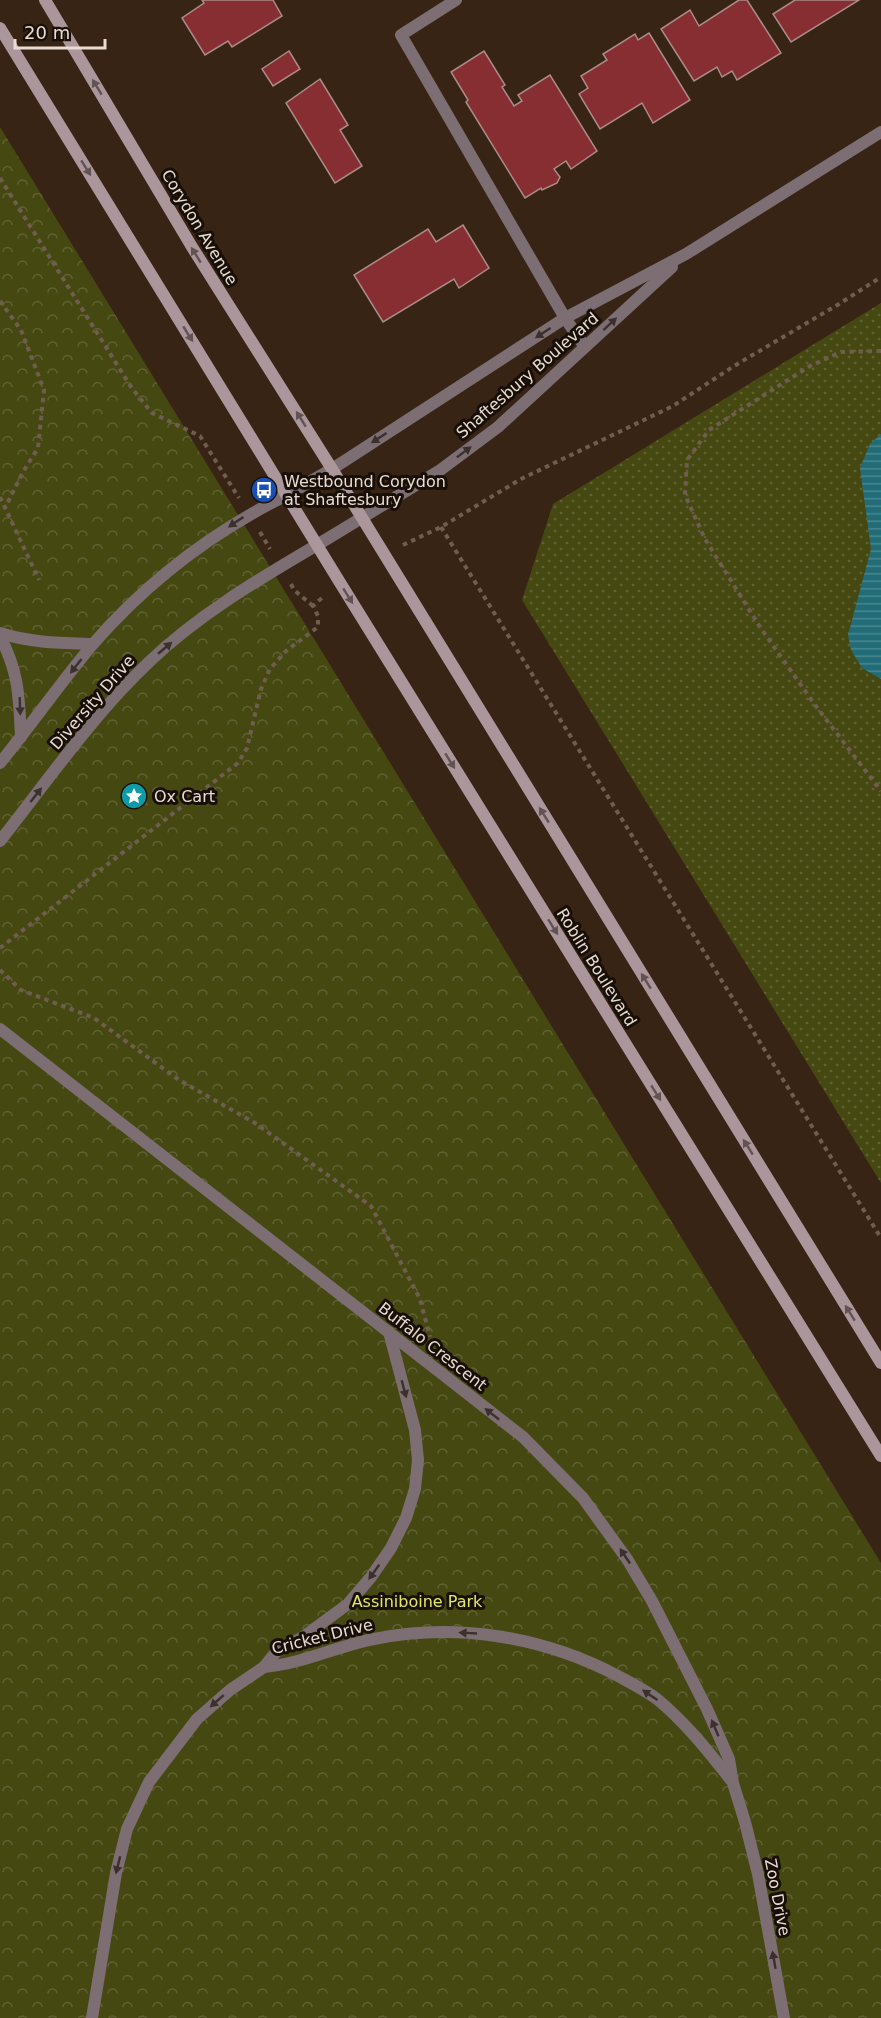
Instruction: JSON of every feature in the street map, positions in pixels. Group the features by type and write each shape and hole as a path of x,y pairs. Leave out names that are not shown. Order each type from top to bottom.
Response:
{"main road":[{"name":"Corydon Avenue","path":"45,0 192,247 332,469"},
{"path":"0,28 287,495"},
{"name":"Roblin Boulevard","path":"332,469 881,1363"},
{"name":"Roblin Boulevard","path":"287,495 881,1456"}],"street":[{"path":"456,0 401,35 565,318 585,347"},
{"name":"Shaftesbury Boulevard","path":"287,495 332,469 565,318 686,254 881,132"},
{"name":"Shaftesbury Boulevard","path":"317,546 439,471 498,427 686,254"},
{"name":"Diversity Drive","path":"0,763 93,644 149,588 189,555 248,514 287,495"},
{"name":"Diversity Drive","path":"0,841 117,694 150,661 192,626 280,567 317,546"},
{"path":"0,635 43,643 93,644"},
{"path":"0,635 17,676 21,737"},
{"name":"Buffalo Crescent","path":"0,1029 523,1437 582,1498 604,1526 647,1592 684,1660 729,1759 733,1783"},
{"name":"Cricket Drive","path":"92,2018 116,1873 127,1829 149,1782 197,1719 230,1690 264,1667 276,1652 303,1637 348,1604 385,1558 406,1518 415,1490 418,1460 415,1430 389,1332"},
{"name":"Cricket Drive","path":"264,1667 284,1666 375,1638 413,1634 450,1632 524,1640 563,1651 595,1664 655,1698 702,1743 733,1783"},
{"name":"Zoo Drive","path":"733,1783 746,1822 758,1874 784,2018"}],"path":[{"path":"0,178 131,387 152,413 200,436"},
{"path":"0,301 21,330 44,390 38,448 5,508"},
{"path":"881,351 841,352 810,366 709,430 687,460 685,495 705,539 760,627 815,705 881,791"},
{"path":"0,497 39,580"},
{"path":"441,527 881,1238"},
{"path":"0,970 21,990 94,1018 179,1080 255,1123 371,1206 420,1299 440,1373"}],"green space":[{"name":"Assiniboine Park","path":"0,127 881,1563 881,2018 0,2018"},
{"path":"881,303 881,1183 522,600 553,504"}],"water":[{"path":"881,434 881,679 862,668 851,650 848,635 871,549 860,468 870,444"}],"building":[{"path":"202,0 273,0 282,16 232,47 228,41 205,55 182,18 204,3"},
{"path":"739,0 747,0 781,53 737,80 732,71 722,77 717,67 694,81 661,29 690,10 699,26"},
{"path":"795,0 859,0 791,42 773,14"},
{"path":"649,33 690,100 653,123 642,103 600,129 579,94 588,88 581,76 607,60 603,54 635,34 638,40"},
{"path":"289,51 300,69 273,86 262,69"},
{"path":"484,51 505,85 502,87 514,106 522,101 518,95 550,75 597,151 571,169 566,161 554,169 560,177 557,183 542,190 541,188 525,198 466,102 468,100 451,72"},
{"path":"320,79 348,125 340,130 362,166 335,183 286,103"},
{"path":"463,225 489,268 459,288 454,279 383,322 354,275 428,229 436,242"}],"place":[{"name":"Westbound Corydon at Shaftesbury","path":"264,490"},
{"name":"Ox Cart","path":"134,796"}]}
